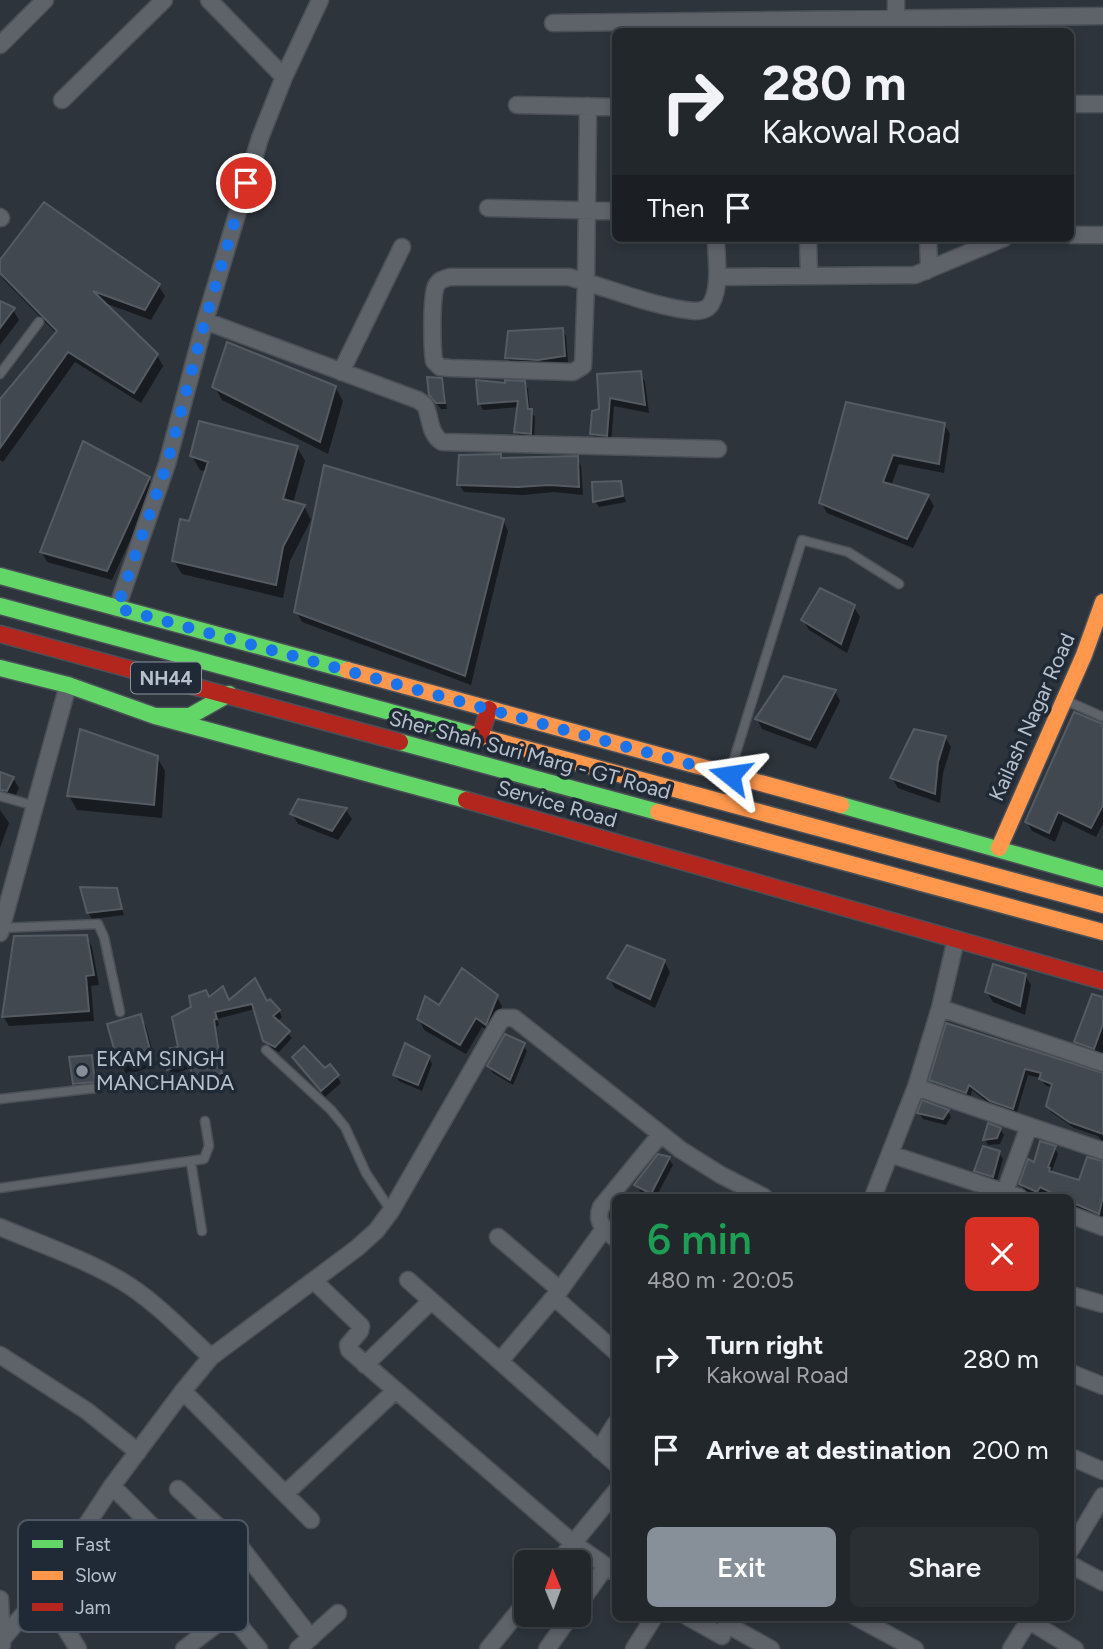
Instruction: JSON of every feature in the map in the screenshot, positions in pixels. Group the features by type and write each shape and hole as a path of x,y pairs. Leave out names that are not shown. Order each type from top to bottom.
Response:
{"main road":[{"path":"0,576 999,848 1103,879"},
{"name":"Kailash Nagar Road","path":"999,848 1084,655 1103,602"},
{"name":"NH44","path":"0,607 480,737"},
{"name":"NH44","path":"0,634 229,694"},
{"name":"Service Road","path":"0,668 68,685 155,716 349,767 1103,981"},
{"path":"155,716 190,716 229,694"},
{"name":"Sher Shah Suri Marg - GT Road","path":"229,694 1103,932"},
{"path":"480,737 489,709"},
{"name":"Sher Shah Suri Marg - GT Road","path":"480,737 1103,905"}],"street":[{"path":"0,45 45,0"},
{"path":"62,100 164,0"},
{"path":"209,0 284,77"},
{"path":"117,608 167,464 205,321 260,138 284,77 320,0"},
{"path":"896,0 897,18"},
{"path":"554,23 1103,16"},
{"path":"1074,104 1103,104"},
{"path":"517,105 612,107"},
{"path":"588,106 587,211 586,282 585,360 579,370 450,368 440,367 434,361 434,299 435,288 440,281 450,277 569,277 586,282 652,302 695,311 706,309 712,302 717,277 716,242"},
{"path":"488,208 612,211"},
{"path":"1074,235 1103,235"},
{"path":"808,242 808,276"},
{"path":"926,271 929,264 928,242"},
{"path":"717,277 915,275 995,242"},
{"path":"341,372 402,247"},
{"path":"205,321 418,400 425,405 432,431 442,442 718,449"},
{"path":"1,931 68,685"},
{"path":"874,1194 916,1087 940,1008 956,939"},
{"path":"940,1008 1103,1063"},
{"path":"90,1520 183,1391 211,1357 314,1281 376,1231 391,1211 502,1018 514,1018 660,1135 712,1170 758,1194"},
{"path":"916,1087 1103,1151"},
{"path":"1009,1194 1029,1126"},
{"path":"500,1361 610,1234 599,1221 601,1207 660,1135"},
{"path":"890,1154 1006,1194"},
{"path":"1074,1217 1103,1227"},
{"path":"0,1227 97,1267 123,1282 173,1321 211,1357"},
{"path":"498,1237 612,1348"},
{"path":"408,1280 612,1461"},
{"path":"314,1281 361,1326 362,1329 349,1343 348,1348 365,1365 573,1543 611,1570 592,1590"},
{"path":"1074,1296 1103,1304"},
{"path":"365,1365 431,1301"},
{"path":"0,1355 88,1411 138,1452"},
{"path":"1074,1374 1103,1386"},
{"path":"183,1391 311,1520"},
{"path":"285,1494 395,1391"},
{"path":"599,1450 612,1429"},
{"path":"1074,1458 1103,1471"},
{"path":"113,1486 147,1520"},
{"path":"178,1489 211,1520"},
{"path":"567,1550 612,1496"},
{"path":"1074,1546 1097,1521 1103,1496"},
{"path":"248,1557 311,1638"},
{"path":"1074,1567 1103,1582"},
{"path":"0,1599 2,1644"},
{"path":"298,1649 338,1613"},
{"path":"488,1649 514,1617"},
{"path":"634,1649 652,1621"},
{"path":"697,1621 771,1649"},
{"path":"863,1621 915,1649"},
{"path":"1011,1649 1025,1621"},
{"path":"1032,1621 1075,1649"},
{"path":"2,1644 18,1623"},
{"path":"547,1649 562,1628"},
{"path":"68,1632 78,1649"},
{"path":"184,1649 206,1632"},
{"path":"245,1632 259,1649"}],"lane":[{"path":"0,374 39,322"},
{"path":"730,775 802,540 848,552 899,584"},
{"path":"1064,699 1103,717"},
{"path":"0,796 35,806"},
{"path":"1,931 97,924 104,937 120,1012"},
{"path":"266,1050 345,1127 366,1173 391,1211"},
{"path":"0,1099 96,1088"},
{"path":"0,1188 191,1163 204,1159 209,1146 205,1121"},
{"path":"191,1163 202,1231"}],"building":[{"path":"44,202 160,284 145,310 93,291 158,354 134,393 68,352 0,448 0,399 57,331 0,273 0,260"},
{"path":"0,301 15,308 0,328"},
{"path":"563,328 565,356 538,360 505,358 508,331"},
{"path":"227,342 336,386 320,442 212,387"},
{"path":"641,371 645,405 610,398 607,436 590,434 592,411 599,409 597,374"},
{"path":"427,377 442,378 445,403 436,403 429,395"},
{"path":"476,380 505,383 505,380 525,381 528,409 532,409 531,434 514,432 518,401 478,404"},
{"path":"846,402 945,423 939,464 893,455 883,482 929,495 907,539 819,503"},
{"path":"199,421 298,446 283,499 305,505 283,547 276,585 172,561 180,519 189,521 208,462 190,456"},
{"path":"83,441 150,477 107,571 40,552"},
{"path":"501,454 501,458 578,456 579,487 457,485 459,455"},
{"path":"324,465 504,519 465,676 294,612"},
{"path":"621,481 623,496 593,502 592,482"},
{"path":"820,588 855,605 841,644 801,620"},
{"path":"784,676 836,690 810,740 755,719"},
{"path":"1074,712 1103,724 1103,805 1091,828 1058,812 1049,833 1025,822"},
{"path":"80,729 158,756 154,805 67,796"},
{"path":"914,729 946,736 938,762 935,794 890,778"},
{"path":"0,772 14,777 7,791 0,790"},
{"path":"298,799 347,808 332,831 290,814"},
{"path":"80,887 117,888 122,909 87,913"},
{"path":"87,935 94,975 86,976 89,1011 2,1017 14,936"},
{"path":"627,945 665,960 650,999 607,978"},
{"path":"993,964 1026,974 1020,1006 985,992"},
{"path":"462,968 498,995 486,1025 476,1018 460,1045 417,1019 425,996 439,1005"},
{"path":"255,978 267,1001 270,999 280,1010 273,1016 290,1031 275,1047 263,1041 252,1004 215,1012 222,1073 192,1084 190,1061 167,1070 167,1049 178,1047 172,1017 191,1007 189,996 206,990 209,997 223,986 229,1000"},
{"path":"1092,994 1103,997 1103,1024 1094,1049 1074,1042"},
{"path":"141,1014 151,1054 119,1066 107,1024"},
{"path":"946,1023 1103,1073 1103,1134 1069,1122 1046,1106 1052,1084 1039,1079 1041,1073 1025,1069 1013,1109 990,1101 969,1085 966,1093 929,1080"},
{"path":"505,1034 525,1043 510,1080 487,1066"},
{"path":"405,1043 430,1056 418,1085 393,1075"},
{"path":"304,1046 325,1068 330,1064 339,1075 321,1091 292,1057"},
{"name":"EKAM SINGH MANCHANDA","path":"92,1055 95,1082 73,1084 69,1057"},
{"path":"922,1100 949,1110 943,1119 917,1113"},
{"path":"988,1123 1001,1128 997,1138 983,1140"},
{"path":"1040,1141 1056,1146 1049,1171 1079,1180 1087,1157 1103,1161 1103,1196 1099,1214 1074,1203 1074,1194 1055,1194 1040,1187 1037,1192 1019,1184 1028,1159 1034,1162"},
{"path":"983,1146 1000,1151 993,1177 974,1171"},
{"path":"658,1154 670,1157 651,1194 634,1185"}],"traffic: fast":[{"path":"0,576 347,670"},
{"path":"0,606 475,735"},
{"path":"0,668 68,685 155,716 466,800"},
{"path":"155,716 190,716 229,694"},
{"path":"400,742 658,812"},
{"path":"841,805 1103,879"}],"traffic: slow":[{"path":"999,848 1084,655 1103,602"},
{"path":"347,670 841,805"},
{"path":"475,735 1103,905"},
{"path":"658,812 1103,932"}],"traffic: jam":[{"path":"0,634 400,742"},
{"path":"480,737 489,709"},
{"path":"466,800 1103,981"}],"place":[{"name":"EKAM SINGH MANCHANDA","path":"82,1071"}],"route":[{"path":"246,183 205,321 167,464 117,608 730,775"}]}
